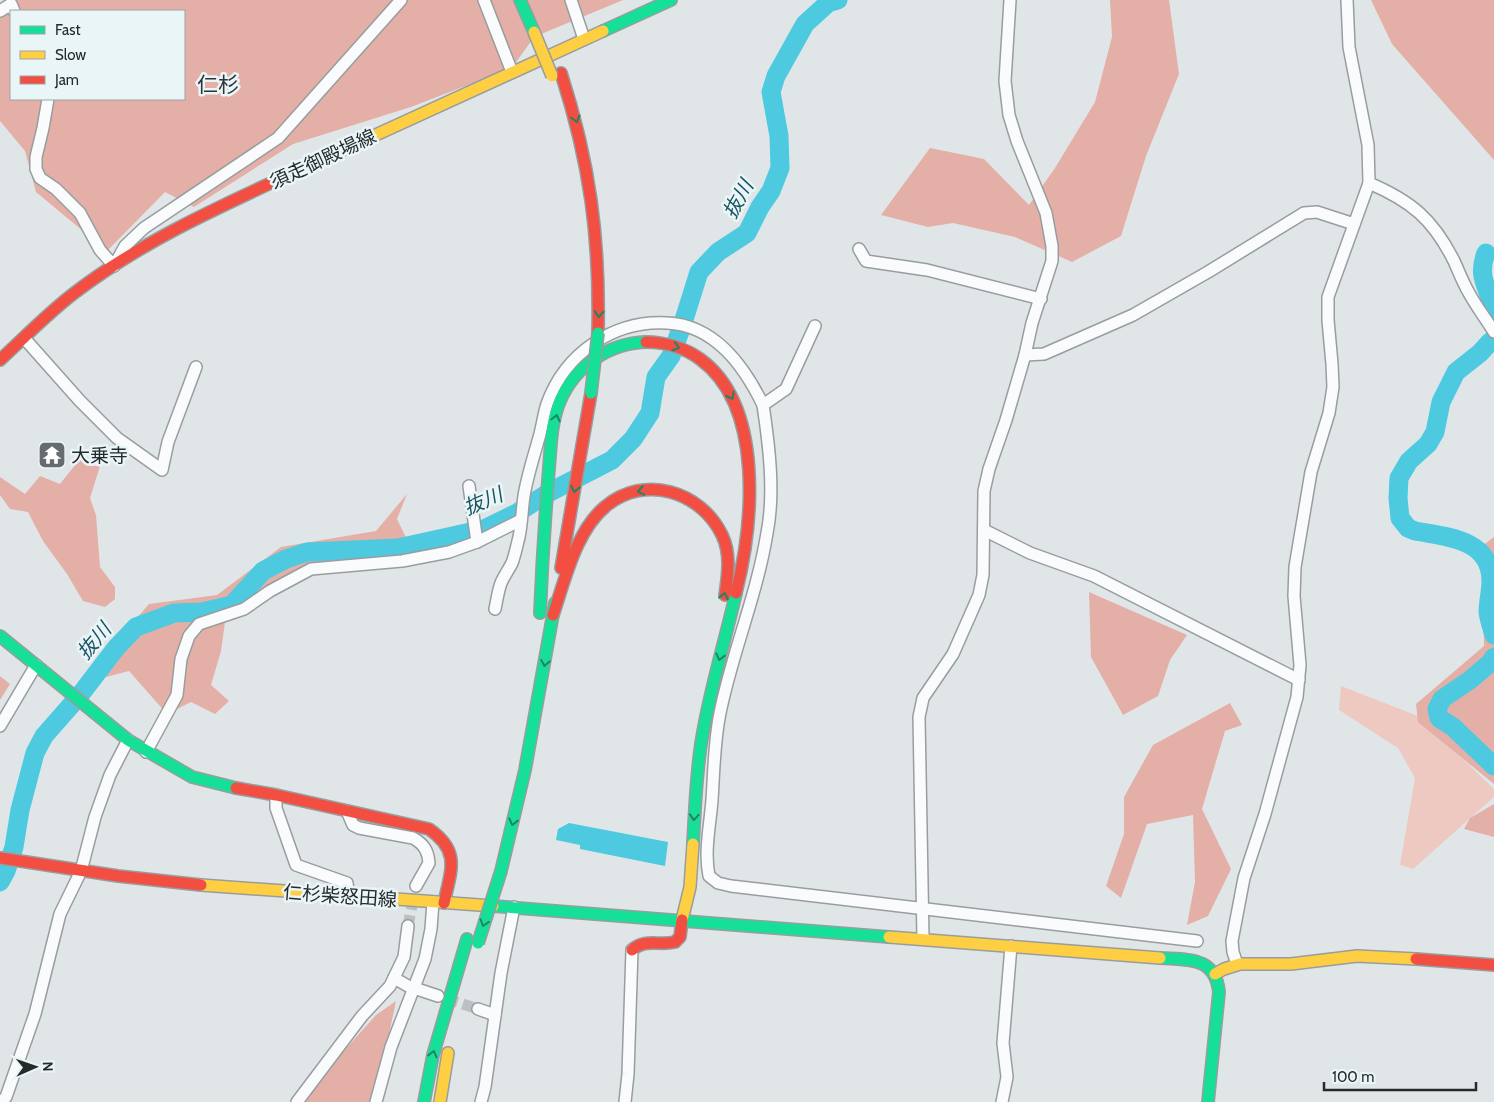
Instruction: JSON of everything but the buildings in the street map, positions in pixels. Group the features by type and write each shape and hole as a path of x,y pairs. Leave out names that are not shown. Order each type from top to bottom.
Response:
{"main road":[{"path":"520,0 539,30"},
{"path":"424,1102 433,1055 474,945 525,770 553,615 563,528 586,392 593,332 585,210 573,145 556,74 539,30 532,0"},
{"name":"須走御殿場線","path":"0,360 56,308 114,266 201,215 672,0"},
{"path":"563,528 539,618 543,530 555,418 568,386 592,359 618,346 633,342 667,344 684,349 701,358 725,384 736,404 749,460 750,524 740,581 702,737 697,773 689,889 680,935 678,941 673,943 643,942 637,944 632,950"},
{"path":"553,615 586,531 594,517 606,505 621,496 636,491 667,490 682,495 706,511 716,523 723,536 727,551 728,574 723,601 701,685"},
{"path":"0,636 128,740 192,778 429,829 440,835 448,844 452,856 438,902"},
{"path":"683,809 693,725"},
{"path":"496,869 515,760"},
{"name":"仁杉柴怒田線","path":"0,858 81,872 235,888 923,938 1198,961 1208,965 1215,974"},
{"path":"678,888 682,920"},
{"path":"1208,1102 1219,992 1219,983 1215,974 1227,967 1237,964 1281,965 1355,956 1381,956 1494,965"},
{"path":"440,1102 450,1044"}],"street":[{"path":"48,100 36,157 36,169 40,178 56,189 80,213 100,250 114,266 124,246 144,228 278,138 401,0"},
{"path":"484,0 512,72"},
{"path":"571,0 584,39"},
{"path":"923,938 919,717 923,698 953,654 979,595 983,575 984,491 989,469 1025,355 1032,323 1052,262 1052,246 1046,213 1017,141 1009,115 1005,81 1010,0"},
{"path":"1237,964 1232,941 1244,878 1270,796 1297,697 1300,665 1294,596 1295,567 1311,472 1329,412 1333,387 1328,297 1369,183 1368,145 1349,47 1347,0"},
{"path":"0,11 12,4 14,10"},
{"path":"1369,183 1406,201 1423,216 1454,260 1468,292 1494,332"},
{"path":"1025,355 1044,354 1133,315 1304,213 1317,212 1354,224"},
{"path":"859,249 866,261 927,270 1041,299"},
{"path":"495,609 501,582 512,561 519,536 530,467 539,440 547,402 567,370 579,355 616,330 653,322 670,323 693,329 712,338 729,352 742,367 762,405 768,434 769,462 770,500 768,532 760,570 743,624 720,714 714,754 707,851 709,876 718,883 731,886 1197,941"},
{"path":"762,405 786,390 815,326"},
{"path":"24,338 80,401 117,438 162,470 168,442 196,366"},
{"path":"469,486 476,539"},
{"path":"146,752 177,696 181,659 189,636 199,624 244,609 270,590 311,569 402,561 449,552 521,520"},
{"path":"984,530 1030,553 1094,576 1299,680"},
{"path":"0,726 36,665"},
{"path":"1,1102 6,1097 35,1014 60,914 81,872 95,817 107,784 128,740"},
{"path":"276,795 276,808 296,865 348,883 350,897"},
{"path":"347,812 353,825 359,828 413,838 426,848 429,863 416,886"},
{"path":"376,1102 392,1047 428,949 438,902"},
{"path":"481,1102 514,907"},
{"path":"297,1102 362,1016 390,986 404,957 408,926"},
{"path":"1002,1102 1007,1077 1003,1043 1011,946"},
{"path":"625,1102 628,1074 632,950"},
{"path":"394,978 414,988 438,996"},
{"path":"478,1009 495,1015"}],"shaded area":[{"path":"6,0 623,0 534,37 512,68 411,107 293,144 194,207 165,192 107,251 36,192 25,151 0,121 0,11"},
{"path":"1110,0 1169,0 1179,74 1146,156 1121,236 1072,262 1015,237 953,223 928,227 881,215 930,148 984,159 1029,205 1055,168 1095,102 1112,37"},
{"path":"1371,0 1494,0 1494,160 1392,44"},
{"path":"80,459 89,466 100,466 90,498 96,515 100,567 115,587 115,599 105,607 83,601 67,574 43,541 28,512 10,509 0,495 0,477 25,494 40,476 60,484"},
{"path":"407,494 397,519 412,550 382,563 311,576 225,622 221,651 211,685 229,701 215,714 191,702 167,714 129,671 106,677 109,650 149,604 217,595 281,547 376,531"},
{"path":"1494,537 1494,784 1418,722 1416,704 1484,646 1483,589 1478,549"},
{"path":"1089,592 1187,635 1170,660 1158,696 1123,715 1091,657"},
{"path":"0,676 10,684 0,700"},
{"path":"1341,686 1418,716 1494,789 1494,797 1413,869 1400,865 1415,778 1398,748 1339,710"},
{"path":"1230,703 1242,725 1225,731 1202,809 1231,869 1208,916 1187,925 1195,882 1193,815 1147,824 1121,898 1106,886 1124,834 1124,797 1153,745"},
{"path":"1494,804 1494,837 1464,829 1470,818"},
{"path":"396,1001 373,1102 298,1102 376,1015"}],"water":[{"path":"569,823 668,842 665,866 580,849 580,845 556,840 558,829"}],"waterway":[{"name":"抜川","path":"0,882 14,847 20,810 35,753 44,736 80,695 116,648 136,627 174,613 202,612 232,605 263,571 286,559 307,552 398,548 484,529 517,513 548,493 612,460 633,439 650,413 656,377 671,356 699,272 718,252 747,233 760,207 771,191 780,168 779,136 771,92 776,76 805,24 828,3 838,0"},
{"path":"1486,253 1482,270 1494,313"},
{"path":"1490,342 1480,353 1456,372 1441,402 1435,432 1428,444 1409,461 1399,478 1398,498 1400,518 1408,528 1465,542 1484,556 1489,567 1491,581 1488,612 1494,635"},
{"path":"1494,657 1490,663 1470,680 1442,699 1437,709 1439,718 1453,727 1494,766"}],"tunnel":[{"path":"408,926 414,895"},
{"path":"447,999 478,1009"}],"traffic: fast":[{"path":"520,0 534,32"},
{"path":"603,31 671,0"},
{"path":"591,393 598,333"},
{"path":"540,613 551,443 553,426 560,401 566,388 575,377 595,359 619,347 632,343 646,342"},
{"path":"693,844 697,778 705,720 736,593"},
{"path":"501,871 525,770 555,603"},
{"path":"0,636 128,740 192,777 236,788"},
{"path":"478,943 501,871"},
{"path":"493,906 889,937"},
{"path":"424,1102 433,1055 467,939"},
{"path":"1160,958 1198,962 1206,966 1216,980 1219,992 1208,1102"}],"traffic: slow":[{"path":"286,176 603,31"},
{"path":"534,32 552,76"},
{"path":"682,920 690,887 693,844"},
{"path":"201,885 493,906"},
{"path":"889,937 1160,958"},
{"path":"1215,974 1240,964 1291,964 1357,956 1416,959"},
{"path":"440,1102 448,1053"}],"traffic: jam":[{"path":"561,73 579,138 591,201 597,265 598,333"},
{"path":"0,360 63,302 123,259 203,215 286,176"},
{"path":"646,342 674,346 700,359 721,380 735,406 744,436 749,468 747,534 736,593"},
{"path":"561,568 591,393"},
{"path":"553,615 567,571 587,528 606,506 621,496 637,491 654,490 670,492 686,498 700,507 713,520 722,535 727,549 728,572 725,595"},
{"path":"236,788 429,829 439,837 450,853 451,871 444,903"},
{"path":"0,858 118,876 201,885"},
{"path":"632,950 637,946 647,943 675,942 680,937 682,920"},
{"path":"1416,959 1494,965"}],"place":[{"name":"大乗寺","path":"52,455"}],"district":[{"name":"仁杉","path":"218,84"}]}
